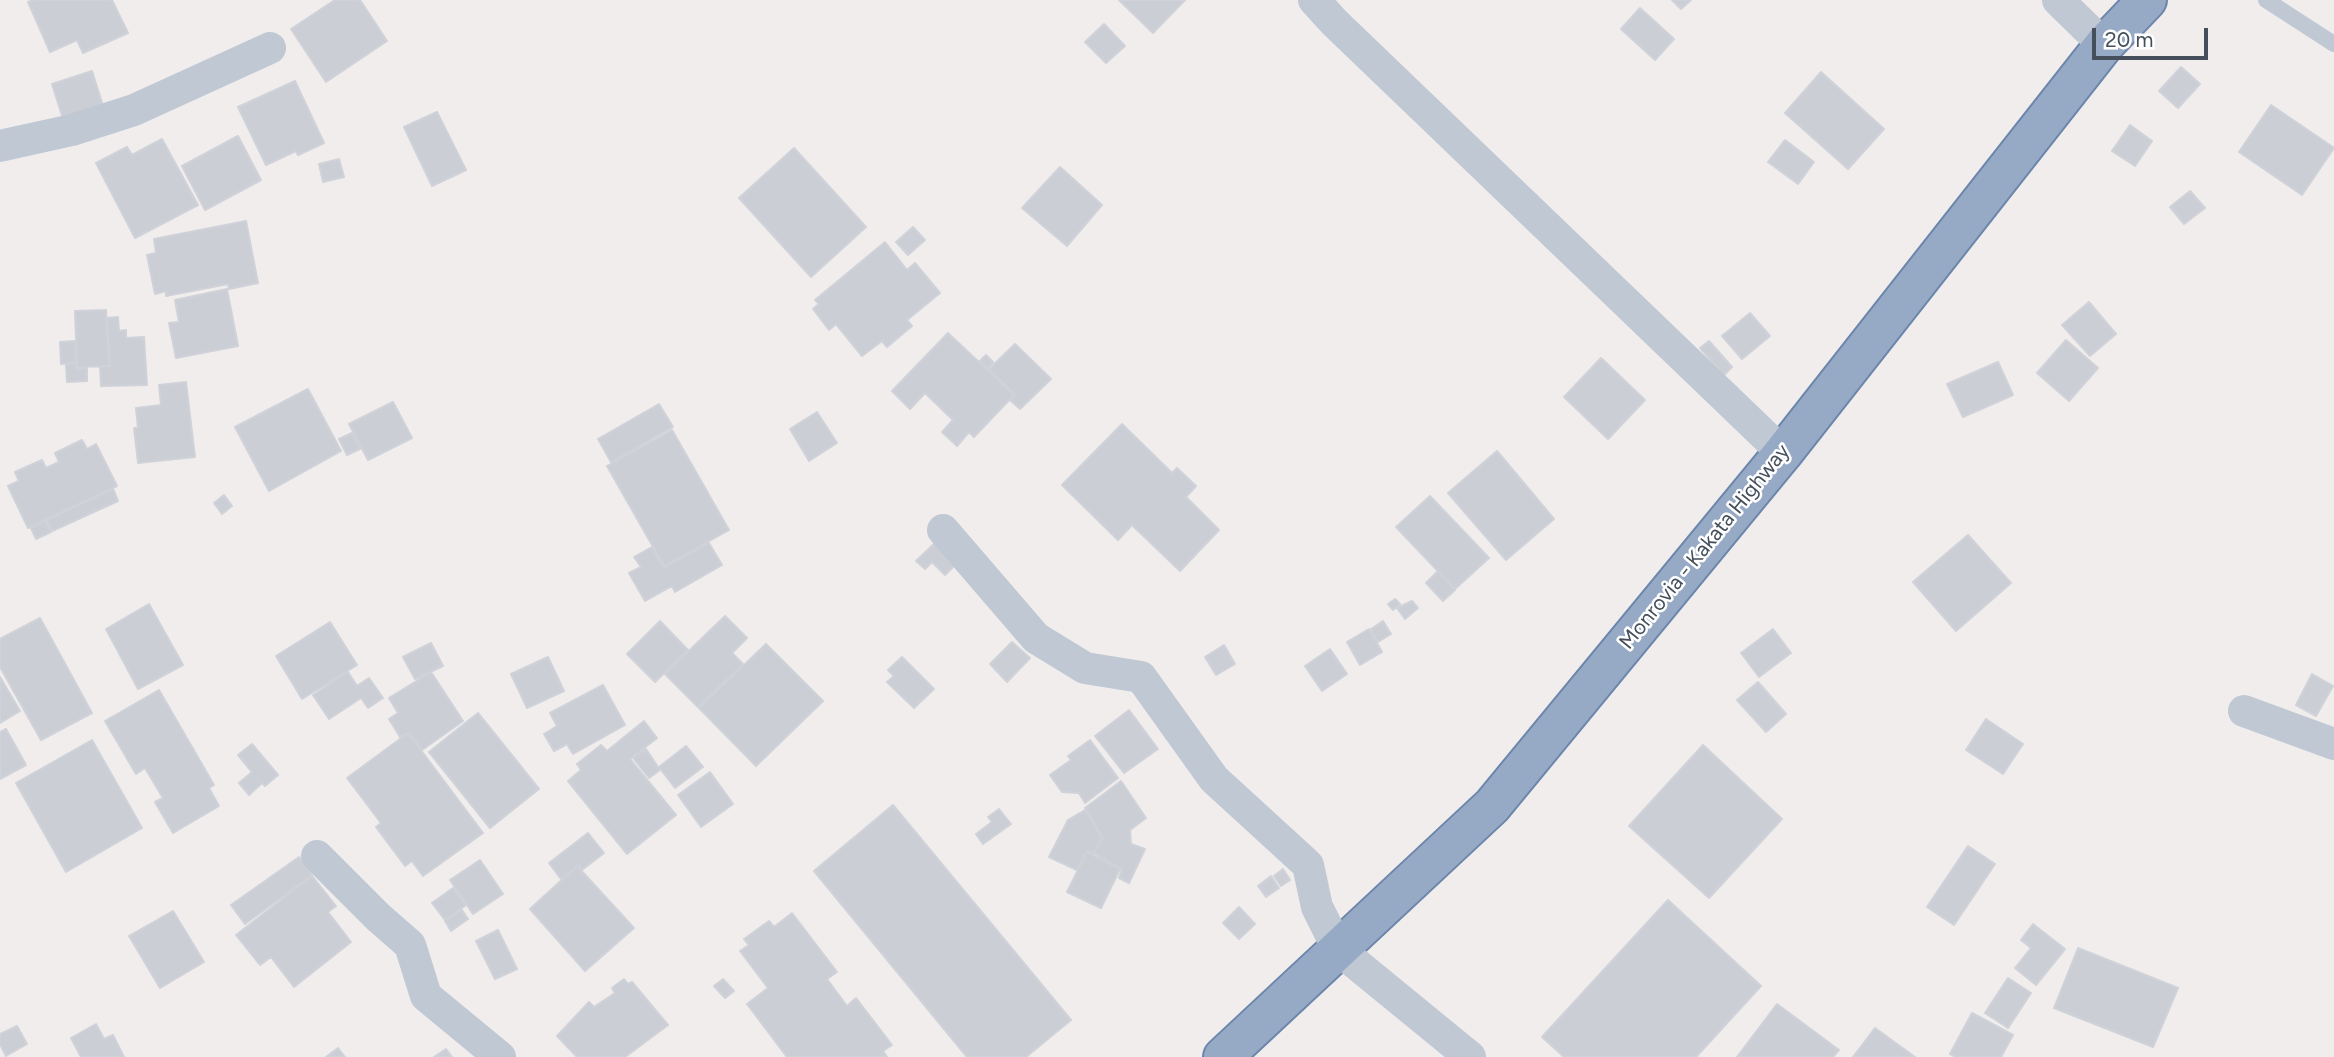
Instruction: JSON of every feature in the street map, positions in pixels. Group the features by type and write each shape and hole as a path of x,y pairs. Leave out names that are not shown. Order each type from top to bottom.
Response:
{"highway":[{"name":"Monrovia - Kakata Highway","path":"1223,1057 1492,806 1783,453 2104,46 2147,0"}],"street":[{"path":"1314,0 1783,453"},
{"path":"2058,0 2104,46"},
{"path":"0,146 72,130 134,110 270,48"},
{"path":"943,530 1036,638 1085,668 1141,677 1214,779 1308,865 1317,907 1338,949 1471,1057"},
{"path":"2244,711 2334,744"},
{"path":"317,856 410,945 426,996 500,1057"}],"lane":[{"path":"2266,0 2334,44"}],"building":[{"path":"112,0 128,33 83,53 77,40 50,52 28,2"},
{"path":"335,0 360,0 387,41 326,82 291,29"},
{"path":"1119,0 1185,0 1153,33"},
{"path":"1672,0 1691,0 1681,9"},
{"path":"1640,8 1674,39 1655,60 1621,29"},
{"path":"1104,24 1125,46 1106,63 1085,42"},
{"path":"2181,67 2200,84 2178,108 2159,91"},
{"path":"92,71 104,109 64,122 52,84"},
{"path":"1821,72 1884,129 1848,169 1785,113"},
{"path":"295,81 324,143 298,155 296,151 266,165 238,107"},
{"path":"2271,105 2334,148 2302,195 2239,152"},
{"path":"437,112 466,170 432,186 404,127"},
{"path":"2130,125 2152,141 2135,166 2112,151"},
{"path":"238,136 261,180 205,210 182,166"},
{"path":"162,139 198,205 135,238 96,163 127,147 132,155"},
{"path":"1785,140 1814,162 1798,184 1768,162"},
{"path":"794,148 866,227 811,277 739,198"},
{"path":"339,159 344,177 323,182 319,164"},
{"path":"1060,167 1102,205 1067,246 1022,208"},
{"path":"2190,191 2205,208 2184,224 2170,207"},
{"path":"246,221 258,283 229,289 228,284 166,296 166,291 155,294 147,255 156,253 154,239"},
{"path":"913,227 925,240 908,255 896,242"},
{"path":"885,242 907,270 915,263 940,293 907,320 912,326 887,347 882,341 862,356 836,324 829,330 813,309 819,304 815,300"},
{"path":"227,289 238,346 176,358 169,323 179,322 175,300"},
{"path":"2089,302 2116,334 2090,356 2062,325"},
{"path":"106,310 109,366 77,367 75,311"},
{"path":"1750,313 1770,336 1742,359 1722,336"},
{"path":"118,317 119,331 126,330 126,338 144,337 147,385 101,386 100,367 110,366 107,318"},
{"path":"948,333 1014,395 974,437 969,432 957,446 942,432 953,420 925,393 910,409 892,391"},
{"path":"2066,340 2098,368 2069,401 2037,373"},
{"path":"75,341 76,363 61,364 60,342"},
{"path":"1709,341 1732,367 1724,375 1700,348"},
{"path":"1015,344 1051,379 1020,409 1010,400 1015,394 989,369"},
{"path":"986,355 993,362 987,368 980,361"},
{"path":"1601,358 1645,400 1608,439 1564,397"},
{"path":"1998,362 2013,395 1963,417 1947,384"},
{"path":"66,364 77,364 76,369 87,368 87,381 67,382"},
{"path":"186,382 195,457 138,463 134,428 138,428 136,408 161,405 159,385"},
{"path":"308,389 341,451 269,491 235,427"},
{"path":"393,402 412,438 368,460 349,424"},
{"path":"659,404 673,427 611,462 598,439"},
{"path":"817,412 837,443 809,461 790,429"},
{"path":"1122,424 1172,473 1177,468 1196,486 1186,497 1219,530 1180,571 1132,525 1118,540 1062,485"},
{"path":"672,430 729,530 664,566 607,466"},
{"path":"352,433 360,449 347,455 339,439"},
{"path":"82,440 87,449 96,444 117,486 28,528 8,486 19,481 15,472 42,460 46,468 59,462 55,453"},
{"path":"1497,451 1554,519 1506,560 1448,493"},
{"path":"113,489 118,501 52,531 47,520"},
{"path":"224,495 232,506 222,514 214,503"},
{"path":"1430,496 1489,558 1455,589 1396,527"},
{"path":"45,521 51,532 36,539 31,528"},
{"path":"1968,535 2011,583 1956,631 1913,582"},
{"path":"938,540 959,561 945,575 932,562 925,569 916,561"},
{"path":"709,543 722,565 675,592 672,586 645,601 629,573 641,567 634,557 652,547 664,568"},
{"path":"1438,571 1455,590 1443,601 1426,583"},
{"path":"1395,599 1400,604 1393,610 1388,604"},
{"path":"1412,601 1418,608 1405,619 1397,608"},
{"path":"149,604 183,665 138,689 106,629"},
{"path":"725,616 747,638 732,653 743,664 698,707 665,674"},
{"path":"40,618 92,713 41,740 0,667 0,639"},
{"path":"660,621 688,650 655,682 627,654"},
{"path":"1383,621 1391,634 1378,642 1371,629"},
{"path":"330,622 357,665 302,699 276,656"},
{"path":"1369,629 1382,652 1360,665 1347,642"},
{"path":"1773,629 1791,653 1759,677 1741,653"},
{"path":"1012,642 1030,658 1007,682 990,664"},
{"path":"431,643 443,666 415,679 403,657"},
{"path":"766,644 823,701 756,766 699,708"},
{"path":"1224,645 1235,664 1216,675 1205,657"},
{"path":"1330,649 1347,674 1322,691 1305,666"},
{"path":"548,657 564,691 527,708 511,674"},
{"path":"902,657 934,689 914,708 887,682 894,676 888,670"},
{"path":"348,672 357,686 369,678 383,698 368,708 361,698 329,719 313,695"},
{"path":"431,672 463,721 422,750 409,732 400,737 389,719 398,713 389,698"},
{"path":"2312,674 2333,686 2316,716 2296,705"},
{"path":"0,677 20,711 0,723"},
{"path":"1758,682 1786,714 1766,732 1737,700"},
{"path":"603,685 625,725 573,754 567,744 554,751 544,734 557,726 550,713"},
{"path":"159,690 214,785 209,788 219,806 173,833 155,802 163,798 145,768 136,774 105,721"},
{"path":"1129,710 1158,749 1124,773 1095,736"},
{"path":"478,713 539,789 490,828 429,752"},
{"path":"1986,719 2023,744 2003,774 1966,750"},
{"path":"644,721 657,738 630,759 676,815 627,854 568,781 581,770 577,764 601,745 607,751"},
{"path":"6,729 26,765 0,779 0,732"},
{"path":"408,733 483,833 423,876 412,861 405,866 376,827 381,823 347,778"},
{"path":"92,740 142,828 66,872 16,783"},
{"path":"1090,740 1118,778 1085,803 1079,793 1062,792 1050,775 1071,760 1068,756"},
{"path":"252,744 278,775 265,786 262,783 249,795 239,783 252,772 238,755"},
{"path":"1703,745 1782,819 1709,898 1629,826"},
{"path":"686,746 703,767 675,788 659,767"},
{"path":"646,749 660,770 649,778 633,758"},
{"path":"710,772 733,804 701,827 678,795"},
{"path":"1121,781 1146,818 1130,830 1131,844 1145,849 1129,883 1119,878 1122,869 1094,853 1103,838 1085,808"},
{"path":"893,805 1071,1020 1026,1057 967,1057 814,871"},
{"path":"999,809 1011,824 983,844 976,834 992,822 988,817"},
{"path":"1085,810 1102,838 1093,854 1087,851 1077,870 1049,857 1068,820"},
{"path":"588,833 604,853 582,870 579,865 561,879 549,863"},
{"path":"1968,846 1995,864 1954,925 1927,907"},
{"path":"1087,852 1120,869 1101,908 1067,892"},
{"path":"299,857 312,875 245,924 231,905"},
{"path":"480,860 503,894 473,914 450,880"},
{"path":"577,866 634,928 585,971 530,909"},
{"path":"1283,869 1290,880 1281,886 1274,876"},
{"path":"312,876 336,906 328,912 351,942 294,987 271,957 260,965 236,935"},
{"path":"1271,876 1279,888 1266,897 1258,886"},
{"path":"453,888 466,905 445,920 432,903"},
{"path":"1668,900 1761,986 1696,1057 1564,1057 1542,1037"},
{"path":"1239,907 1255,924 1239,939 1223,923"},
{"path":"462,910 468,919 451,931 445,921"},
{"path":"173,911 204,962 160,988 129,936"},
{"path":"792,913 837,972 827,979 847,1006 856,998 892,1045 883,1051 887,1057 787,1057 747,1004 768,988 740,951 749,945 744,939 769,921 774,927"},
{"path":"2033,924 2065,949 2036,985 2015,968 2031,948 2021,940"},
{"path":"498,930 517,969 495,979 476,941"},
{"path":"2078,948 2178,988 2153,1047 2054,1008"},
{"path":"2008,978 2031,993 2008,1028 1985,1013"},
{"path":"624,979 628,984 632,982 668,1025 625,1057 577,1057 557,1036 589,1002 594,1007 615,993 612,988"},
{"path":"723,979 734,991 725,998 714,986"},
{"path":"1777,1004 1839,1050 1833,1057 1737,1057"},
{"path":"1972,1013 2013,1035 2001,1057 1956,1057 1950,1054"},
{"path":"96,1024 104,1039 113,1035 124,1057 81,1057 71,1038"},
{"path":"17,1026 27,1044 6,1056 0,1044 0,1034"},
{"path":"1875,1028 1915,1057 1853,1057"},
{"path":"338,1048 345,1057 326,1057"},
{"path":"446,1049 452,1057 434,1057"}]}
